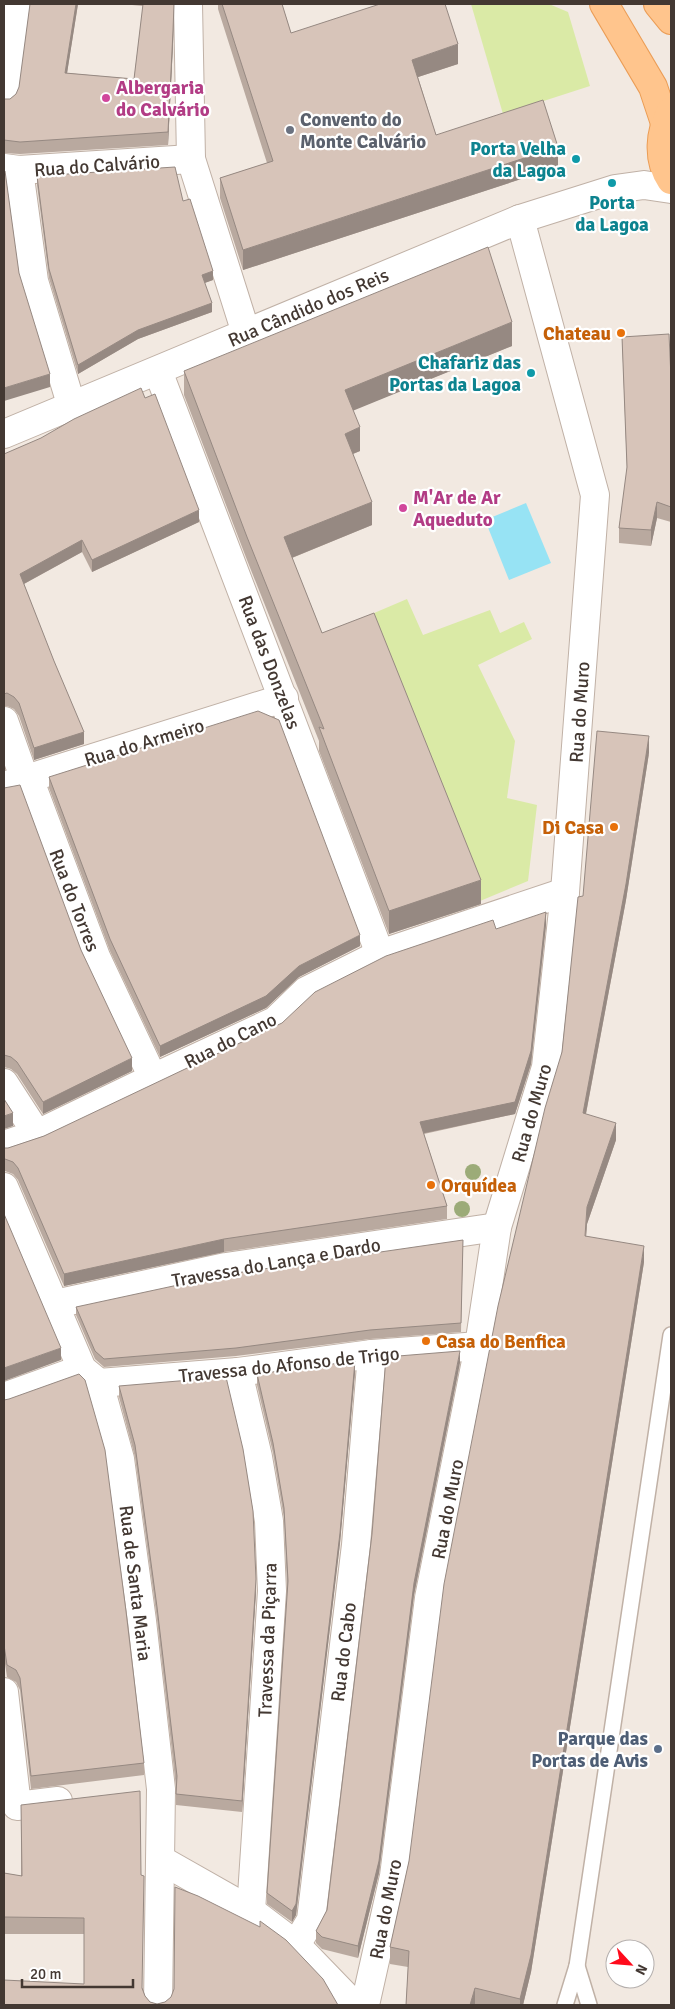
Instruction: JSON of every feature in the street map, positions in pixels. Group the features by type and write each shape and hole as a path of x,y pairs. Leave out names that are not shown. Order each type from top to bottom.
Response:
{"main road":[{"path":"604,4 653,87 666,125 662,158 671,180"},
{"path":"658,4 671,20"}],"street":[{"path":"4,97 16,4"},
{"path":"188,4 191,159 246,332"},
{"name":"Rua Cândido dos Reis","path":"615,189 628,182 654,156 666,125"},
{"name":"Rua do Calvário","path":"11,169 191,159"},
{"path":"11,169 34,281 71,404"},
{"name":"Rua Cândido dos Reis","path":"4,434 71,404 158,370 520,219 615,189 644,185 671,189"},
{"name":"Rua do Muro","path":"365,2005 394,1876 429,1598 479,1346 497,1227 546,1067 565,892 595,494 520,219"},
{"name":"Rua das Donzelas","path":"158,370 380,954"},
{"name":"Rua do Armeiro","path":"14,783 284,698"},
{"name":"Rua do Torres","path":"4,721 14,783 34,789 96,957 153,1078"},
{"name":"Rua do Cano","path":"4,1145 37,1134 275,1022 306,992 380,954 565,892"},
{"path":"4,1084 37,1134"},
{"name":"Rua de Santa Maria","path":"4,1187 56,1304 91,1376 120,1459 142,1621 161,1789 158,2005"},
{"name":"Travessa do Lança e Dardo","path":"56,1304 226,1268 497,1227"},
{"name":"Travessa do Afonso de Trigo","path":"4,1397 91,1376 238,1372 372,1354 479,1346"},
{"name":"Rua do Cabo","path":"296,1945 311,1920 356,1545 372,1354"},
{"name":"Travessa da Piçarra","path":"238,1372 258,1457 268,1521 272,1591 251,1911"},
{"path":"4,1692 17,1806 84,1798"},
{"path":"132,1792 161,1789"},
{"path":"161,1860 251,1911 296,1945 354,2005"}],"lane":[{"path":"565,2005 577,1966 671,1335"},
{"path":"577,1966 589,2005"}],"green space":[{"path":"471,4 549,4 568,12 590,86 503,114"},
{"path":"407,599 423,635 490,610 500,633 524,622 532,639 478,665 515,741 507,798 537,805 528,881 480,901 339,628"}],"water":[{"path":"526,503 551,563 509,580 485,520"}],"building":[{"path":"30,4 76,4 65,73 134,79 143,4 174,4 168,132 20,142 4,140 4,99 10,99 16,94 19,87"},
{"name":"Convento do Monte Calvário","path":"222,4 282,4 291,33 380,4 445,4 458,44 412,60 436,135 543,100 558,147 243,250 220,178 273,161"},
{"path":"175,167 183,201 190,199 213,271 202,275 212,303 138,330 78,365 49,269 37,176"},
{"path":"4,171 19,273 50,374 4,388"},
{"path":"488,247 512,322 345,390 360,427 345,434 372,502 284,537 322,633 374,613 481,880 389,911 319,727 324,729 247,537 184,371"},
{"path":"669,334 671,507 657,502 651,530 619,528 627,467 622,337"},
{"path":"141,388 145,398 155,394 199,510 92,560 82,540 20,574 84,732 34,748 19,703 14,697 7,693 4,694 4,454 41,438 74,419"},
{"path":"258,711 279,720 360,935 299,966 266,996 160,1046 110,939 49,777"},
{"path":"597,731 649,736 626,884 583,1113 616,1123 587,1207 585,1236 644,1246 531,1955 520,1999 475,1988 470,2005 406,2005 409,1951 390,1947 409,1861 444,1584 498,1306 545,1108 562,1052 578,897 583,896"},
{"path":"20,785 81,950 132,1058 43,1102 17,1062 11,1057 4,1055 4,788"},
{"path":"546,912 531,1051 515,1102 420,1122 447,1206 224,1239 64,1274 18,1168 13,1162 4,1159 4,1148 44,1136 282,1023 315,992 386,956 493,920 496,929"},
{"path":"4,1099 13,1113 4,1116"},
{"path":"4,1214 61,1348 4,1368"},
{"path":"463,1240 461,1323 370,1330 236,1348 104,1359 95,1351 76,1307 229,1274"},
{"path":"460,1351 414,1583 379,1861 358,1946 322,1937 316,1931 327,1910 372,1534 386,1357"},
{"path":"355,1361 340,1533 296,1904 292,1911 267,1893 288,1581 284,1508 273,1443 257,1374"},
{"path":"79,1374 85,1380 105,1450 144,1763 31,1776 20,1678 16,1670 7,1665 4,1645 4,1400"},
{"path":"226,1377 243,1449 253,1511 256,1579 242,1801 176,1794 177,1776 135,1445 119,1386"},
{"path":"140,1791 141,1875 144,1876 142,1988 150,2002 157,2004 165,2002 171,1997 174,1989 175,1887 198,1896 260,1927 260,1921 286,1940 323,1979 338,2005 4,2005 4,1980 84,1984 84,1918 4,1917 4,1873 22,1876 21,1805"}],"place":[{"name":"Albergaria do Calvário","path":"106,98"},
{"name":"Convento do Monte Calvário","path":"290,130"},
{"name":"Porta Velha da Lagoa","path":"576,159"},
{"name":"Porta da Lagoa","path":"612,183"},
{"name":"Chateau","path":"621,333"},
{"name":"Chafariz das Portas da Lagoa","path":"531,373"},
{"name":"M'Ar de Ar Aqueduto","path":"403,508"},
{"name":"Di Casa","path":"614,827"},
{"name":"Orquídea","path":"431,1185"},
{"name":"Casa do Benfica","path":"426,1341"},
{"name":"Parque das Portas de Avis","path":"658,1749"}]}
